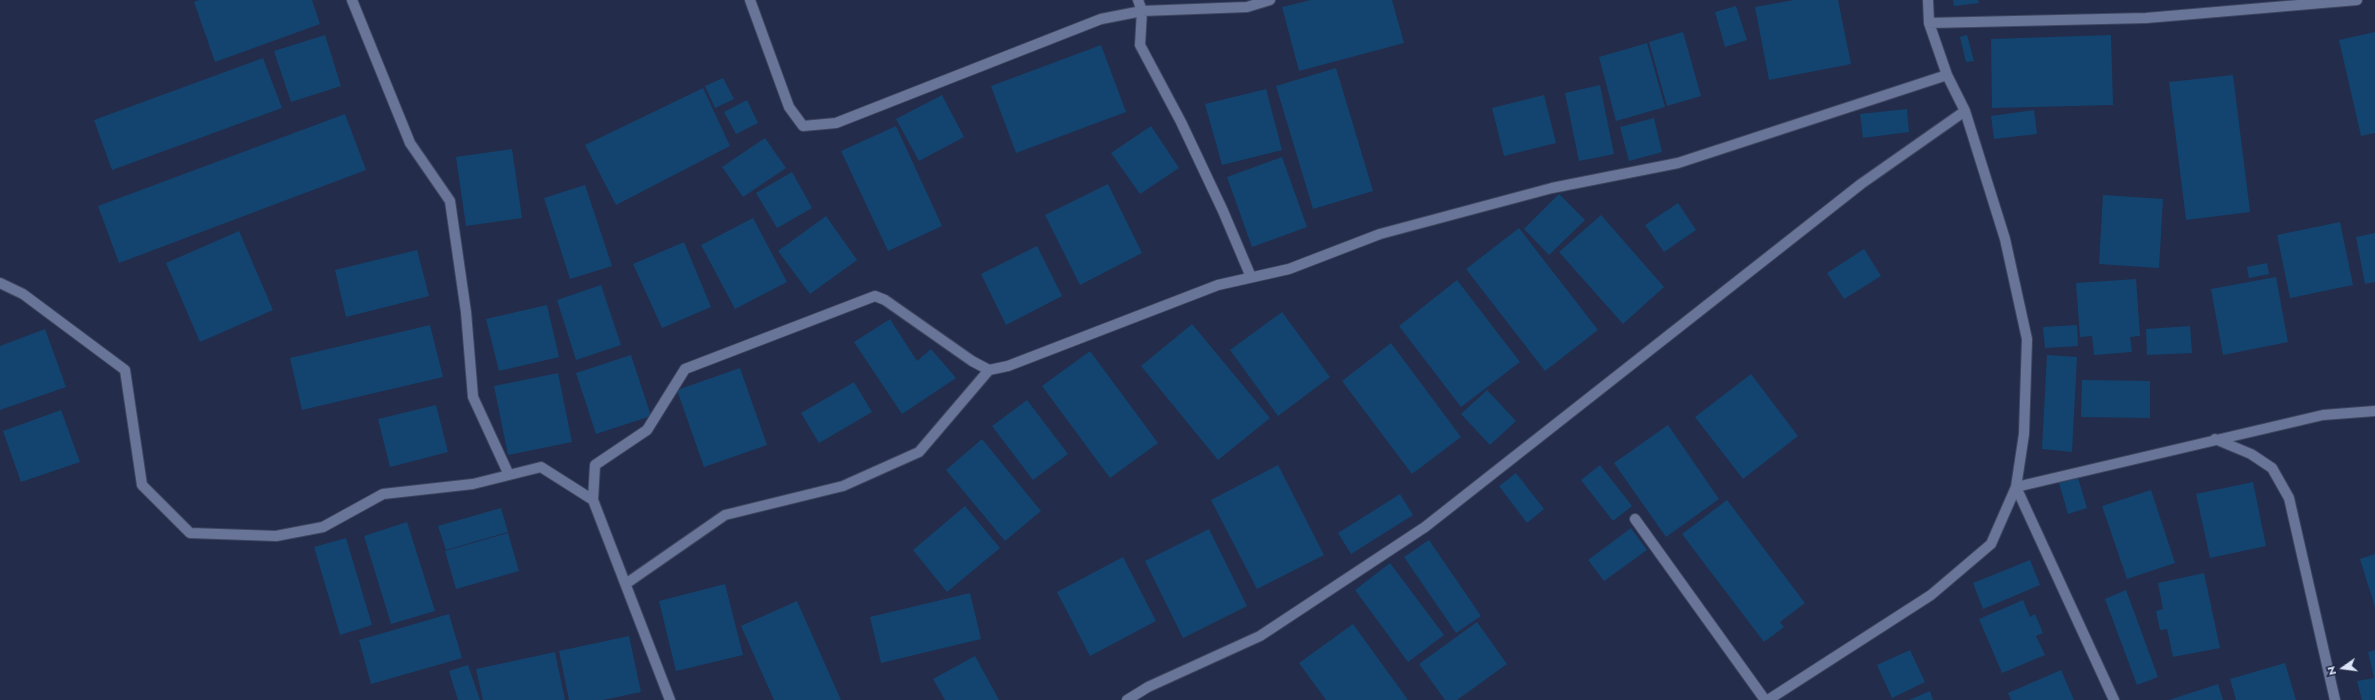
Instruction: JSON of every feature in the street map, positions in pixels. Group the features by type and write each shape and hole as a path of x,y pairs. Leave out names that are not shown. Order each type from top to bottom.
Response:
{"street":[{"path":"352,0 410,143 450,201 466,312 474,397 509,475"},
{"path":"750,0 789,108 803,126 836,123 1101,19 1142,11 1247,7 1270,0"},
{"path":"1138,0 1142,11 1140,45 1191,142 1251,277"},
{"path":"1768,700 1930,595 1991,544 2016,487 2024,434 2027,339 2005,239 1965,111 1947,75 1929,23 1928,0"},
{"path":"1929,23 2146,18 2357,0"},
{"path":"627,583 725,515 843,486 919,452 989,370 1008,366 1218,285 1290,269 1380,234 1552,188 1678,163 1947,75"},
{"path":"1127,700 1148,686 1260,636 1425,527 1861,184 1965,111"},
{"path":"0,283 23,294 125,370 142,485 190,533 284,535 323,527 383,494 473,484 541,467 593,500"},
{"path":"670,700 627,583 593,500 595,465 647,430 685,369 875,296 885,300 972,361 989,370"},
{"path":"2016,487 2215,439 2323,415 2375,411"},
{"path":"2215,439 2251,454 2272,468 2289,498 2335,700"},
{"path":"2016,487 2114,700"},
{"path":"1635,519 1765,700"}],"building":[{"path":"199,0 312,0 320,24 215,62 194,2"},
{"path":"1311,0 1392,0 1404,43 1299,71 1282,7"},
{"path":"1794,0 1838,0 1851,64 1769,80 1755,7"},
{"path":"1953,0 1978,0 1979,3 1954,6"},
{"path":"1736,6 1747,40 1725,47 1715,12"},
{"path":"1683,32 1701,96 1667,106 1649,42"},
{"path":"2375,32 2375,133 2361,136 2339,40"},
{"path":"325,35 341,86 291,102 274,51"},
{"path":"1967,35 1974,61 1966,62 1960,37"},
{"path":"2111,35 2113,105 1992,108 1991,39"},
{"path":"1647,43 1665,107 1616,121 1599,57"},
{"path":"1101,45 1126,112 1016,153 991,86"},
{"path":"263,58 282,108 112,170 94,120"},
{"path":"1336,68 1373,191 1313,209 1276,86"},
{"path":"2233,75 2250,212 2186,220 2169,82"},
{"path":"723,78 734,99 715,108 705,86"},
{"path":"1600,85 1614,154 1579,161 1565,93"},
{"path":"703,88 730,146 616,205 585,145"},
{"path":"1266,89 1282,150 1222,165 1205,104"},
{"path":"942,95 964,137 919,161 896,119"},
{"path":"1544,95 1556,143 1504,156 1492,108"},
{"path":"747,100 758,123 736,134 724,112"},
{"path":"1907,109 1909,132 1863,138 1860,114"},
{"path":"2034,110 2037,134 1994,139 1991,116"},
{"path":"345,114 366,170 119,263 98,206"},
{"path":"1654,118 1662,152 1629,161 1620,127"},
{"path":"896,126 942,226 888,251 841,151"},
{"path":"1151,126 1179,168 1140,194 1111,153"},
{"path":"765,138 786,168 743,197 722,167"},
{"path":"512,149 522,218 466,226 456,157"},
{"path":"1282,157 1307,227 1252,247 1227,177"},
{"path":"792,172 812,208 777,228 756,193"},
{"path":"1108,184 1142,253 1080,285 1045,215"},
{"path":"585,185 612,266 570,279 544,198"},
{"path":"1559,194 1585,220 1549,255 1524,229"},
{"path":"2103,195 2163,199 2159,268 2099,264"},
{"path":"1678,203 1696,230 1664,252 1645,225"},
{"path":"1601,215 1664,287 1623,324 1559,252"},
{"path":"826,216 857,260 810,294 778,251"},
{"path":"753,218 787,282 735,309 701,245"},
{"path":"2340,222 2353,285 2290,298 2277,235"},
{"path":"1519,228 1598,330 1545,371 1466,269"},
{"path":"239,231 273,310 200,342 166,263"},
{"path":"2375,233 2375,282 2365,284 2356,237"},
{"path":"684,242 711,307 662,328 633,264"},
{"path":"1037,246 1062,296 1006,325 981,274"},
{"path":"1864,249 1881,276 1844,299 1827,273"},
{"path":"417,250 429,296 346,317 335,270"},
{"path":"2267,263 2269,274 2249,278 2247,267"},
{"path":"2276,277 2288,342 2223,355 2211,289"},
{"path":"2136,279 2140,336 2130,337 2132,352 2094,355 2092,336 2080,337 2076,283"},
{"path":"1457,280 1520,362 1461,407 1399,326"},
{"path":"601,285 621,345 576,360 557,300"},
{"path":"547,305 559,357 499,371 486,319"},
{"path":"1282,312 1330,377 1278,416 1230,350"},
{"path":"890,319 917,361 931,349 956,378 902,414 854,342"},
{"path":"1192,324 1270,418 1218,460 1141,366"},
{"path":"430,325 443,377 302,410 290,358"},
{"path":"2077,325 2078,346 2045,348 2043,327"},
{"path":"2190,326 2192,353 2147,355 2146,329"},
{"path":"45,329 66,387 0,410 0,346"},
{"path":"1391,343 1461,437 1412,474 1342,381"},
{"path":"1090,351 1158,443 1110,478 1042,386"},
{"path":"631,355 651,416 596,434 576,373"},
{"path":"2047,355 2077,357 2072,452 2042,449"},
{"path":"740,368 767,445 704,467 677,390"},
{"path":"558,373 572,442 508,455 494,386"},
{"path":"1751,374 1798,436 1743,479 1695,417"},
{"path":"2082,380 2150,381 2150,418 2081,417"},
{"path":"854,382 872,412 819,443 801,413"},
{"path":"1487,390 1516,421 1490,445 1461,414"},
{"path":"1027,400 1068,454 1033,480 992,426"},
{"path":"436,405 448,452 390,467 378,419"},
{"path":"61,410 80,462 21,482 3,431"},
{"path":"1668,425 1719,499 1666,537 1614,463"},
{"path":"982,439 1041,511 1005,541 946,470"},
{"path":"1278,465 1324,555 1257,589 1211,500"},
{"path":"1600,465 1632,506 1613,521 1581,480"},
{"path":"1516,473 1544,509 1527,523 1499,486"},
{"path":"2078,478 2087,508 2068,514 2059,483"},
{"path":"2253,482 2266,546 2210,558 2196,494"},
{"path":"2151,490 2175,563 2127,579 2102,506"},
{"path":"1400,494 1413,515 1351,554 1338,533"},
{"path":"1727,500 1805,603 1780,622 1784,627 1764,642 1682,534"},
{"path":"965,506 1000,548 947,592 913,550"},
{"path":"501,508 508,532 446,550 438,526"},
{"path":"407,522 435,611 391,624 364,536"},
{"path":"1631,528 1647,550 1604,581 1588,560"},
{"path":"1209,529 1247,606 1183,638 1145,561"},
{"path":"508,533 519,571 456,589 445,551"},
{"path":"346,538 372,625 340,635 314,547"},
{"path":"1429,540 1481,616 1456,633 1404,557"},
{"path":"2375,554 2375,607 2360,559"},
{"path":"1123,557 1156,621 1090,656 1057,592"},
{"path":"2030,560 2040,585 1983,609 1973,583"},
{"path":"1390,563 1444,635 1408,662 1355,590"},
{"path":"2204,573 2220,648 2173,657 2167,629 2160,630 2156,611 2163,609 2158,583"},
{"path":"725,584 743,655 676,671 659,601"},
{"path":"2126,590 2158,677 2137,685 2105,599"},
{"path":"970,593 981,639 881,663 870,617"},
{"path":"2023,600 2030,617 2035,614 2043,633 2036,636 2045,655 2002,673 1979,619"},
{"path":"797,601 841,700 774,700 741,626"},
{"path":"449,614 462,658 371,684 359,640"},
{"path":"1477,622 1507,664 1457,700 1445,700 1419,664"},
{"path":"1353,624 1408,700 1326,700 1299,663"},
{"path":"629,636 641,692 603,700 569,700 559,651"},
{"path":"1910,650 1925,682 1892,698 1877,665"},
{"path":"2375,650 2375,700 2362,700 2357,681 2374,678 2368,652"},
{"path":"555,652 565,700 483,700 476,669"},
{"path":"975,656 999,700 945,700 933,679"},
{"path":"2285,663 2296,700 2236,700 2230,679"},
{"path":"468,665 480,700 458,700 449,671"},
{"path":"2061,670 2074,700 2011,700 2008,693"},
{"path":"2218,684 2223,700 2169,700"},
{"path":"1930,691 1933,700 1909,700"}]}
